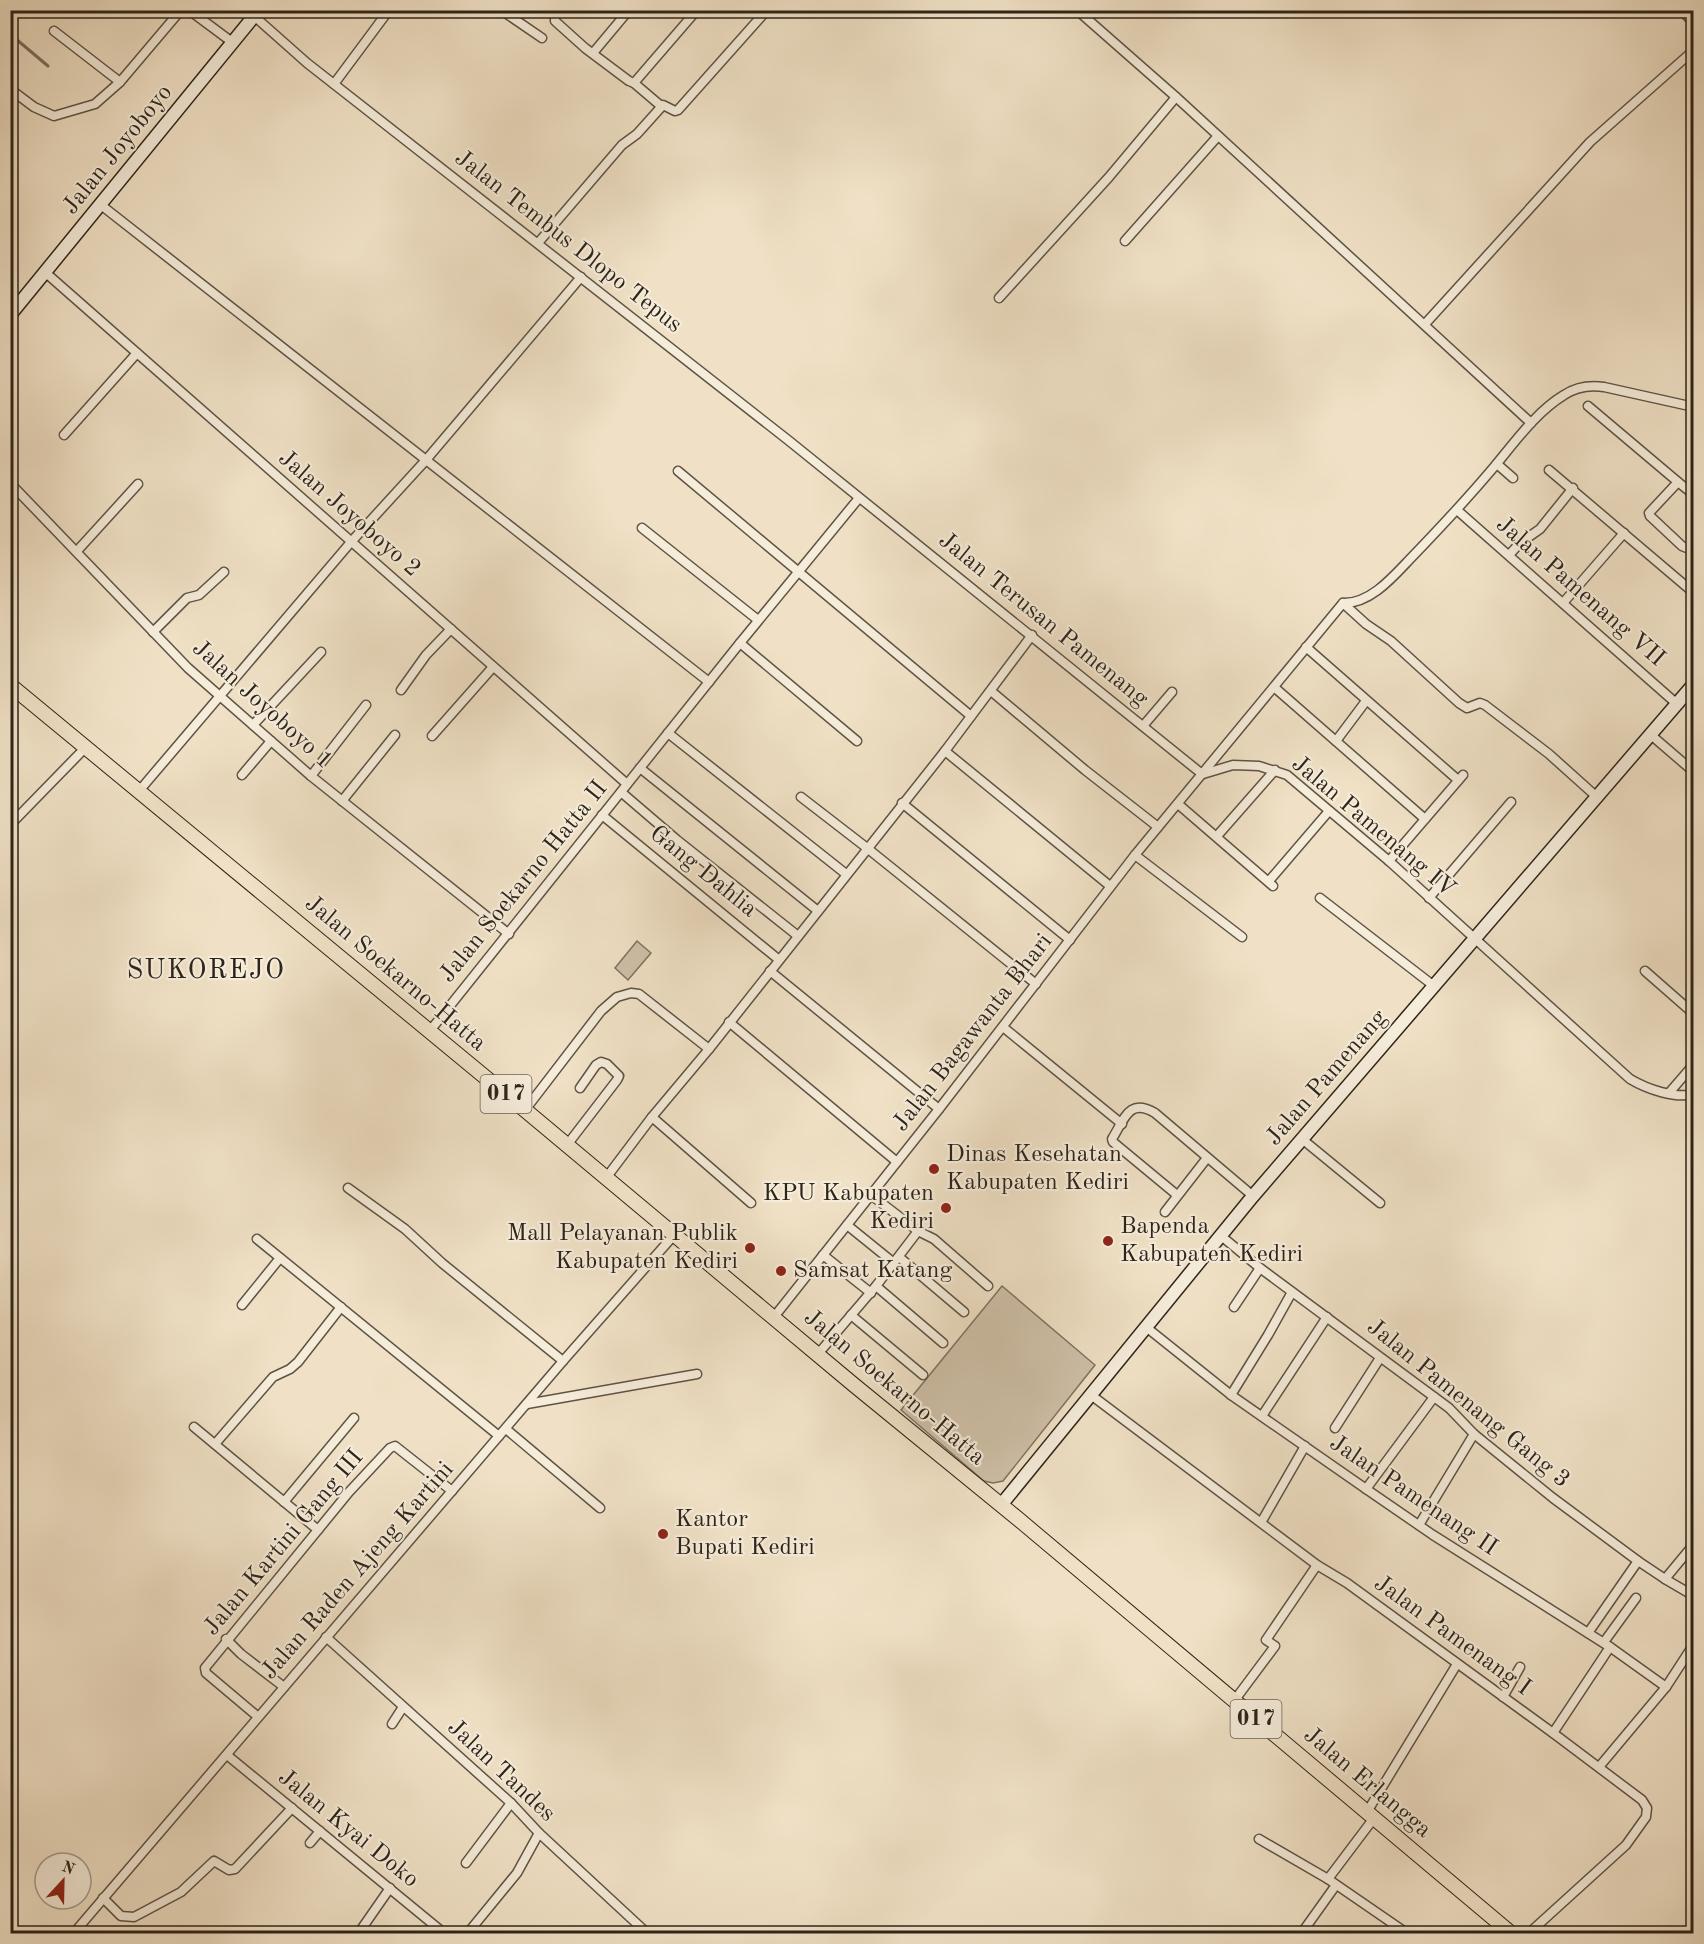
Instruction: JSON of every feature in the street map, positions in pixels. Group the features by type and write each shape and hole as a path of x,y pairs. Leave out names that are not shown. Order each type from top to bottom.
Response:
{"main road":[{"name":"Jalan Joyoboyo","path":"10,315 256,13"},
{"name":"Jalan Pamenang","path":"1001,1505 1220,1235 1694,684"},
{"name":"Jalan Soekarno-Hatta","path":"10,685 1001,1505"},
{"name":"Jalan Erlangga","path":"1001,1505 1512,1934"}],"street":[{"path":"10,89 34,107 54,116 95,104 120,82 181,10"},
{"path":"189,10 232,42"},
{"path":"334,84 389,10"},
{"path":"501,10 542,38"},
{"path":"555,10 555,21 593,53 629,81 634,82 662,106 675,111 767,10"},
{"path":"593,53 629,10"},
{"path":"634,82 697,10"},
{"path":"1077,10 1176,97 1532,423"},
{"path":"1682,10 1694,23"},
{"name":"Jalan Tembus Dlopo Tepus","path":"256,13 307,63 859,498"},
{"path":"54,31 120,82"},
{"path":"1425,324 1590,142 1694,50"},
{"path":"999,298 1109,177 1176,97"},
{"path":"538,243 617,150 637,134 662,106"},
{"path":"1125,241 1218,136"},
{"path":"101,205 709,682"},
{"name":"Jalan Joyoboyo 2","path":"46,273 493,667 677,840 798,936"},
{"path":"139,791 581,277"},
{"path":"64,435 137,353"},
{"path":"1343,603 1352,604 1364,598 1395,577 1532,423 1554,401 1566,393 1590,386 1610,388 1694,407"},
{"path":"1588,406 1694,495"},
{"path":"1497,464 1513,478"},
{"path":"1549,470 1694,593"},
{"path":"678,471 971,716"},
{"path":"1678,482 1649,513 1682,546 1694,551"},
{"name":"Jalan Joyoboyo 1","path":"10,483 188,668 311,776 508,934"},
{"path":"77,551 138,484"},
{"path":"1509,555 1520,543 1540,529 1573,488"},
{"name":"Jalan Soekarno Hatta II","path":"429,1032 758,620 859,498"},
{"name":"Jalan Terusan Pamenang","path":"859,498 1202,774"},
{"name":"Jalan Pamenang VII","path":"1457,510 1677,704"},
{"path":"642,528 758,620"},
{"path":"1563,603 1624,533"},
{"path":"153,632 187,598 199,595 224,572"},
{"path":"1343,603 1366,624 1391,641 1459,703 1467,708 1480,703 1485,705 1549,753 1598,798"},
{"name":"Jalan Bagawanta Bhari","path":"774,1317 1003,1027 1110,886 1343,603"},
{"path":"401,690 426,655 451,630"},
{"path":"606,1178 652,1117 709,1049 945,751 1032,635"},
{"path":"740,643 857,741"},
{"path":"1306,647 1366,701 1461,778 1389,861"},
{"path":"253,725 321,651"},
{"path":"432,736 493,667"},
{"path":"1274,687 1425,819"},
{"path":"991,691 1085,770 1158,827"},
{"path":"1143,726 1172,692"},
{"path":"1336,741 1366,701"},
{"path":"311,776 366,705"},
{"path":"668,733 846,874"},
{"path":"342,801 395,735"},
{"path":"1651,735 1694,771"},
{"path":"242,775 271,741"},
{"path":"10,825 86,747"},
{"path":"945,751 1110,886"},
{"name":"Jalan Pamenang IV","path":"1202,774 1233,765 1259,766 1287,775 1389,861 1630,1079 1669,1093 1687,1096 1694,1094"},
{"path":"640,768 818,911"},
{"path":"1217,836 1275,770"},
{"path":"801,797 1036,984"},
{"path":"1429,898 1511,802"},
{"path":"902,803 1070,940"},
{"path":"1178,804 1271,883 1329,811"},
{"name":"Gang Dahlia","path":"602,815 778,959"},
{"path":"1135,855 1242,937"},
{"path":"1320,898 1434,986"},
{"path":"770,971 939,1109"},
{"path":"1645,971 1694,1014"},
{"path":"525,1110 601,1011 624,994 639,994 709,1049"},
{"path":"729,1022 897,1162"},
{"path":"1003,1027 1122,1124"},
{"path":"567,1145 619,1076 607,1064 601,1062 596,1065 580,1088"},
{"path":"1669,1093 1694,1064"},
{"path":"1177,1195 1116,1146 1113,1139 1128,1113 1137,1107 1143,1107 1155,1113 1253,1196"},
{"path":"652,1117 751,1203"},
{"path":"1302,1139 1380,1203"},
{"path":"1165,1212 1207,1158"},
{"path":"348,1188 405,1229 442,1263 563,1360"},
{"path":"871,1195 918,1231 934,1239 988,1286"},
{"path":"847,1226 964,1312"},
{"path":"818,1354 873,1290 918,1231"},
{"name":"Jalan Raden Ajeng Kartini","path":"72,1934 563,1360 674,1235"},
{"name":"Jalan Pamenang Gang 3","path":"1220,1235 1260,1268 1434,1396 1455,1413 1474,1434 1553,1498 1638,1561 1694,1596"},
{"path":"257,1239 499,1436"},
{"path":"823,1255 943,1343"},
{"path":"242,1305 280,1258"},
{"path":"1234,1307 1260,1268"},
{"path":"1231,1395 1292,1292"},
{"path":"215,1444 273,1377 290,1369 298,1362 341,1307"},
{"path":"851,1315 922,1375"},
{"path":"1262,1416 1327,1317"},
{"name":"Jalan Pamenang II","path":"1146,1327 1231,1395 1419,1526 1607,1645 1666,1686"},
{"path":"1335,1428 1380,1358"},
{"path":"527,1404 697,1374"},
{"name":"Jalan Pamenang I","path":"1091,1395 1262,1521 1317,1565 1347,1583 1642,1800 1647,1808 1646,1817 1626,1845 1528,1934"},
{"path":"1366,1489 1434,1396"},
{"path":"284,1502 354,1418"},
{"path":"194,1426 318,1530"},
{"path":"506,1429 600,1508"},
{"path":"1419,1526 1474,1434"},
{"name":"Jalan Kartini Gang III","path":"257,1716 204,1670 226,1639 349,1492 390,1448 395,1446 453,1491"},
{"path":"1262,1521 1305,1446"},
{"path":"1665,1579 1694,1544"},
{"path":"1588,1633 1638,1561"},
{"path":"1234,1701 1275,1646 1266,1640 1317,1565"},
{"path":"1553,1733 1636,1598"},
{"name":"Jalan Tandes","path":"326,1637 511,1803 539,1833 648,1934"},
{"path":"226,1639 241,1654 285,1687"},
{"path":"1599,1767 1666,1686 1694,1644"},
{"path":"1328,1879 1371,1815 1457,1664"},
{"path":"1503,1697 1520,1667"},
{"path":"392,1724 403,1707"},
{"name":"Jalan Kyai Doko","path":"227,1755 445,1934"},
{"path":"466,1863 511,1803"},
{"path":"103,1898 121,1916 134,1917 181,1892 214,1861 229,1870 236,1869 292,1808"},
{"path":"310,1843 320,1831"},
{"path":"467,1934 517,1873 539,1833"},
{"path":"1259,1839 1328,1879 1408,1934"},
{"path":"1301,1934 1336,1885"},
{"path":"358,1934 390,1888"}],"shaded area":[{"path":"637,941 651,953 628,980 615,968"},
{"path":"1002,1286 1095,1365 1003,1481 993,1483 984,1481 901,1410"}],"waterway":[{"path":"10,34 48,66"}],"place":[{"name":"Dinas Kesehatan Kabupaten Kediri","path":"934,1169"},
{"name":"KPU Kabupaten Kediri","path":"946,1208"},
{"name":"Bapenda Kabupaten Kediri","path":"1108,1241"},
{"name":"Mall Pelayanan Publik Kabupaten Kediri","path":"750,1248"},
{"name":"Samsat Katang","path":"781,1271"},
{"name":"Kantor Bupati Kediri","path":"663,1534"}],"district":[{"name":"SUKOREJO","path":"206,970"}]}
